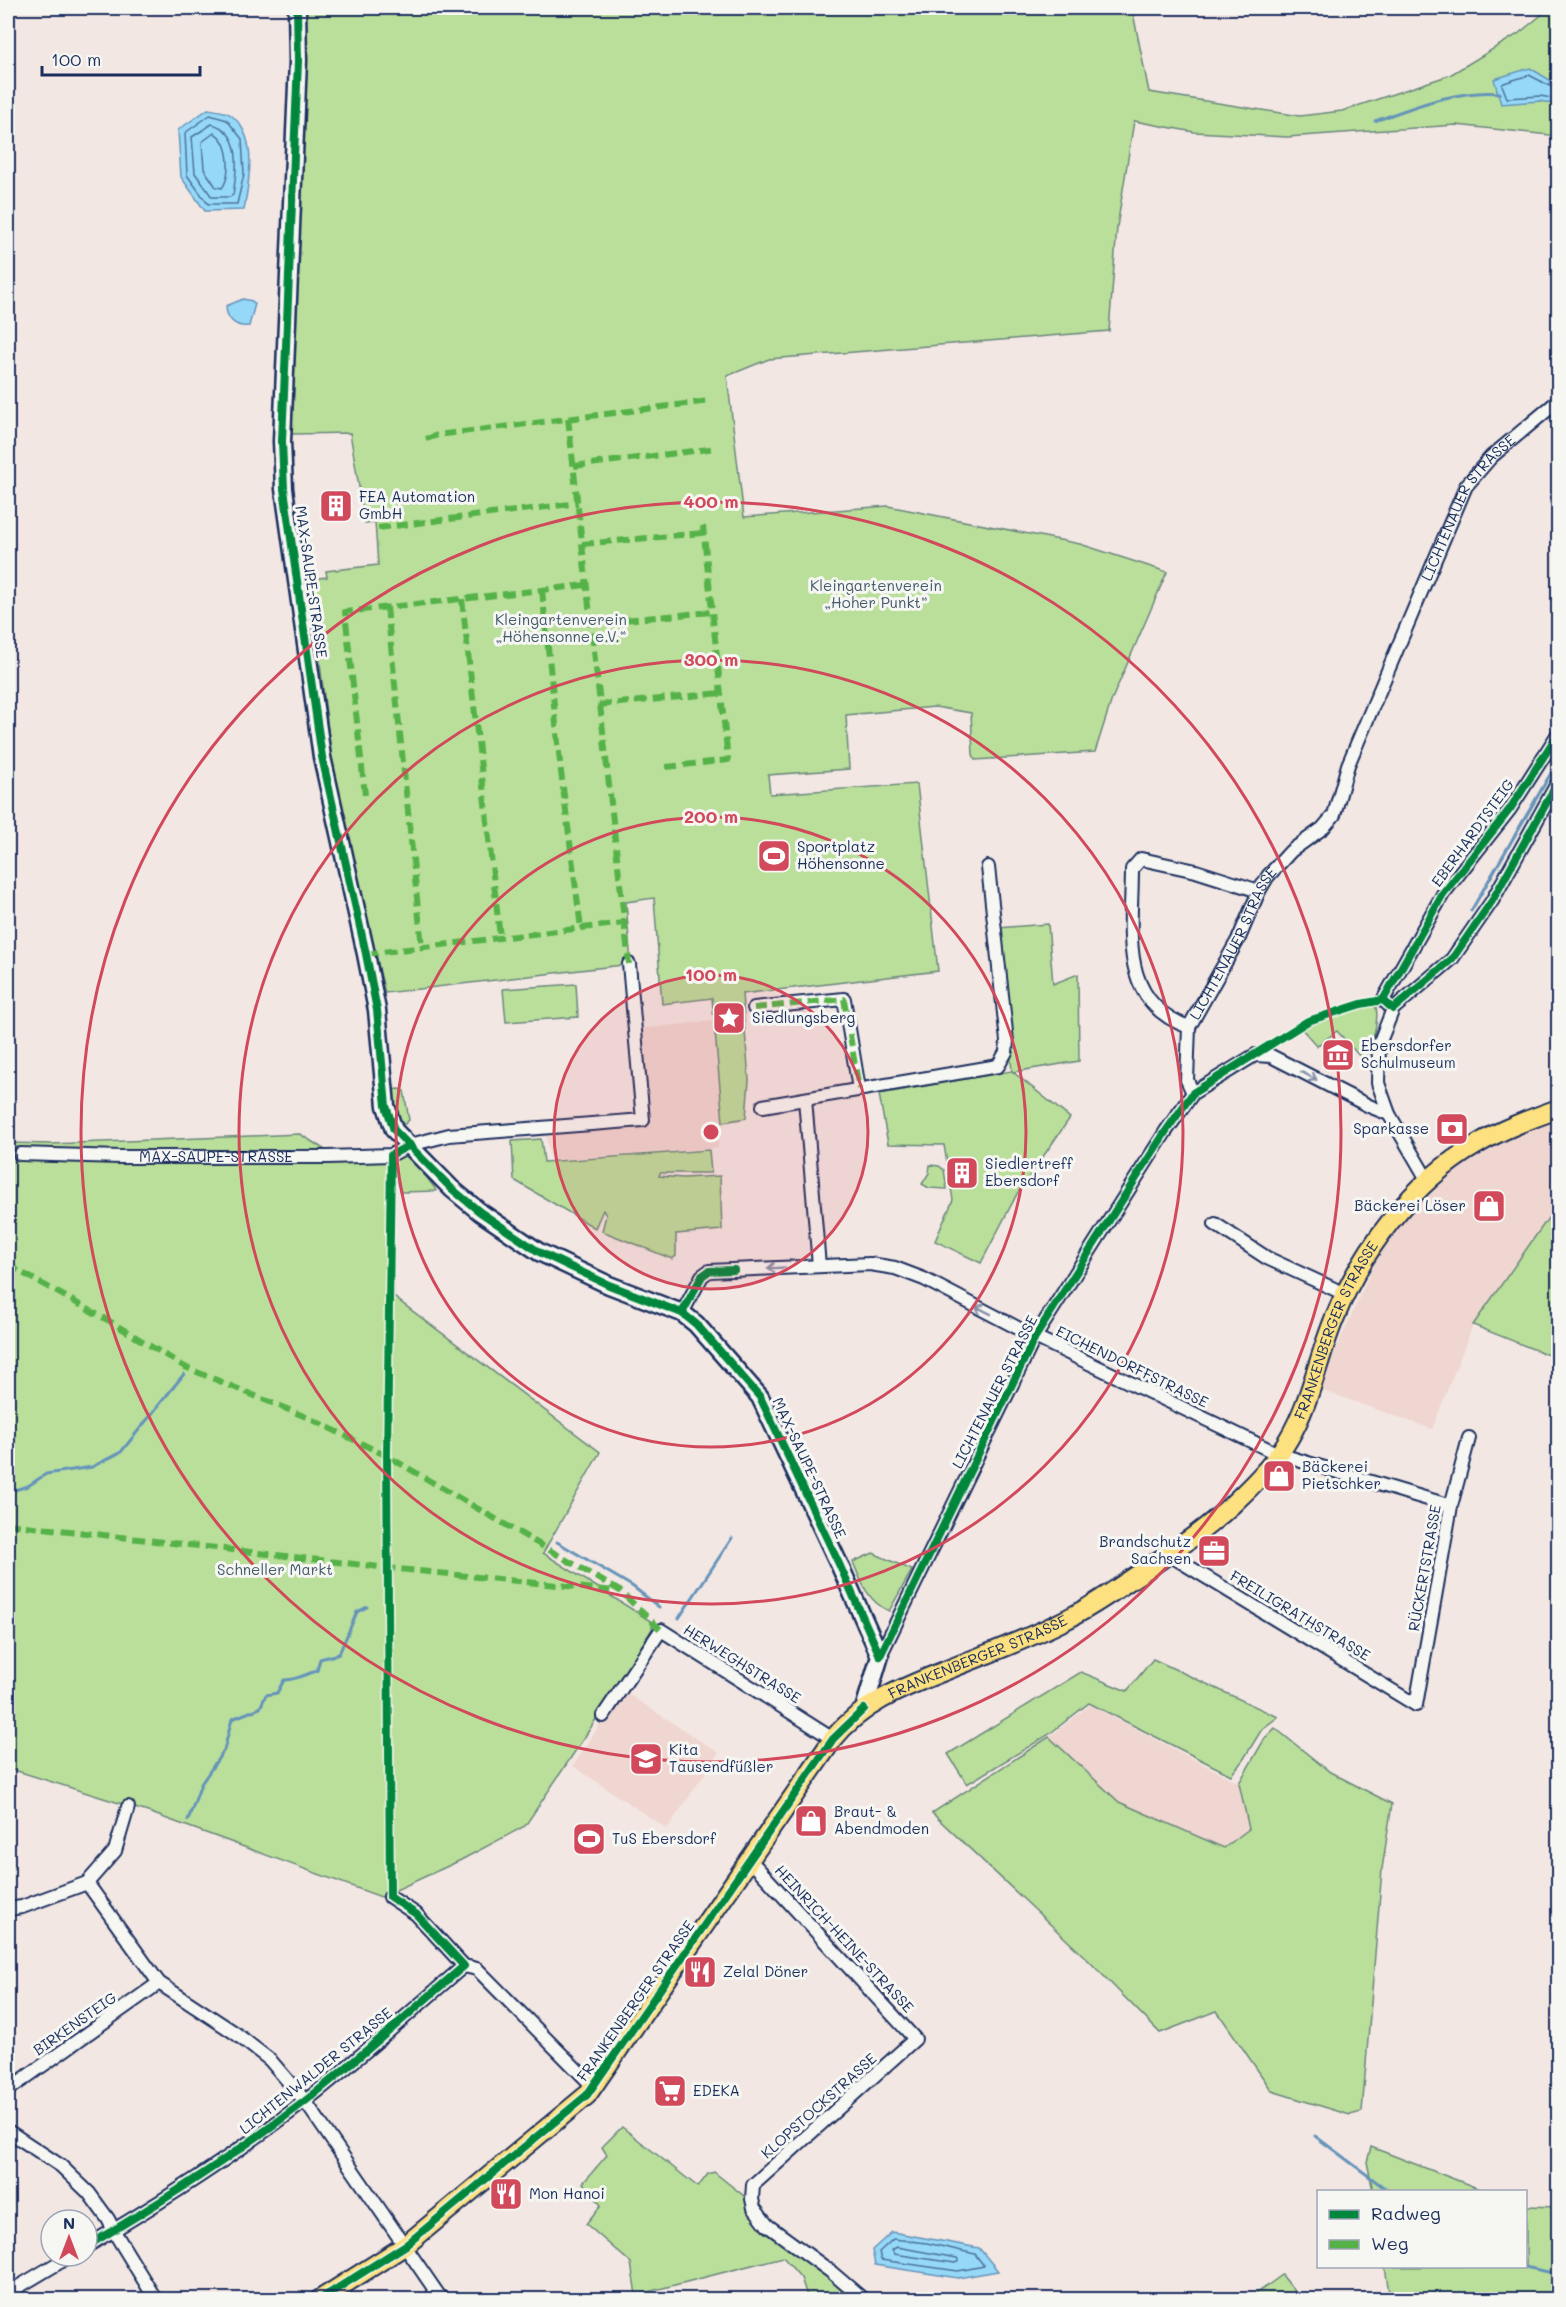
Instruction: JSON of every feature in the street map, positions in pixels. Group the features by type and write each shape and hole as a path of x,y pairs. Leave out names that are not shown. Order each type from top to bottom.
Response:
{"main road":[{"name":"FRANKENBERGER STRASSE","path":"319,2300 406,2245 587,2095 833,1739 864,1709 894,1692 1063,1621 1168,1554 1231,1506 1278,1454 1300,1416 1345,1294 1381,1234 1428,1181 1474,1145 1521,1122 1558,1109"}],"street":[{"name":"MAX-SAUPE-STRASSE","path":"297,8 298,61 282,441 284,489 322,757 377,1010 386,1106 394,1130 452,1189 480,1212 539,1252 609,1285 682,1312 696,1324 760,1397 826,1534 880,1656"},
{"name":"LICHTENAUER STRASSE","path":"864,1709 880,1656 1035,1337 1166,1131 1193,1093 1187,1080 1189,1027 1239,938 1259,891 1268,876 1291,851 1323,828 1334,815 1348,765 1466,486 1491,457 1558,401"},
{"name":"EBERHARDTSTEIG","path":"1393,1009 1383,1000 1443,894 1510,809 1558,734"},
{"path":"1428,1181 1389,1114 1378,1083 1379,1044 1393,1009 1452,959 1492,901 1558,782"},
{"path":"1189,1027 1172,1021 1151,1003 1134,972 1132,869 1141,859 1196,871 1259,891"},
{"path":"763,1106 998,1066 1006,1052 1007,1041 988,867"},
{"name":"MAX-SAUPE-STRASSE","path":"20,1154 130,1157 391,1155 410,1145 449,1135 643,1120 629,964"},
{"path":"754,1008 844,999 859,1089"},
{"path":"1193,1093 1255,1055 1271,1056 1389,1114"},
{"path":"805,1099 819,1266"},
{"path":"1215,1224 1267,1258 1345,1294"},
{"name":"EICHENDORFFSTRASSE","path":"682,1312 702,1276 709,1271 870,1264 895,1268 924,1279 1035,1337 1278,1454 1451,1506"},
{"name":"RÜCKERTSTRASSE","path":"1416,1705 1451,1506 1469,1438"},
{"name":"FREILIGRATHSTRASSE","path":"1168,1554 1416,1705"},
{"name":"HERWEGHSTRASSE","path":"603,1716 661,1630 833,1739"},
{"path":"8,1909 22,1907 87,1883 115,1851 128,1807"},
{"name":"HEINRICH-HEINE-STRASSE","path":"750,1860 915,2039"},
{"path":"87,1883 159,1983 235,2032 270,2060 305,2101 442,2300"},
{"path":"390,1897 416,1914 464,1966 477,1969 594,2086"},
{"name":"LICHTENWALDER STRASSE","path":"99,2239 185,2187 305,2101 464,1966"},
{"name":"BIRKENSTEIG","path":"8,2090 159,1983"},
{"name":"KLOPSTOCKSTRASSE","path":"864,2300 830,2271 767,2225 754,2208 753,2185 915,2039"},
{"path":"8,2131 51,2159 72,2176 97,2203 156,2300"},
{"path":"8,2293 50,2268"}],"shaded area":[{"path":"714,1021 723,1129 717,1131 718,1148 550,1160 546,1135 648,1126 639,1029"},
{"path":"1558,1104 1558,1204 1473,1325 1432,1429 1318,1389 1404,1198"},
{"name":"Kita Tausendfüßler","path":"622,1690 719,1753 667,1829 573,1766"},
{"path":"1090,1705 1239,1783 1250,1829 1224,1849 1119,1802 1049,1737"}],"green space":[{"path":"305,8 1132,8 1149,92 1300,116 1342,111 1450,75 1518,34 1550,8 1558,8 1558,136 1456,125 1287,137 1194,132 1134,121 1117,227 1109,331 769,359 727,376 744,517 888,506 1080,544 1167,572 1112,699 1095,752 975,760 971,713 935,707 846,715 849,769 768,775 770,794 917,784 938,971 742,994 749,1080 746,1118 723,1122 712,998 662,1004 654,898 626,902 631,964 385,993 335,789 310,579 327,577 326,571 378,565 375,522 365,523 350,433 292,434 290,429 305,98"},
{"path":"1048,924 1053,984 1078,974 1079,1061 1013,1072 1070,1118 1017,1194 981,1263 935,1241 953,1200 944,1145 888,1144 879,1094 1012,1071 998,928"},
{"path":"576,984 578,1017 506,1022 503,989"},
{"path":"1368,1005 1376,1007 1377,1013 1372,1042 1362,1059 1337,1031 1317,1046 1301,1028"},
{"path":"391,1090 404,1091 409,1120 405,1124 400,1123 393,1113"},
{"name":"Schneller Markt","path":"300,1134 333,1155 404,1148 434,1187 436,1191 401,1192 391,1160 394,1297 600,1452 543,1553 652,1622 652,1629 586,1735 525,1826 461,1860 381,1897 151,1813 8,1770 8,1143 52,1144"},
{"path":"541,1139 544,1162 709,1150 711,1173 660,1173 659,1176 683,1178 720,1176 722,1230 676,1234 676,1256 672,1259 602,1231 606,1215 603,1210 595,1228 514,1180 512,1141"},
{"path":"930,1165 939,1166 944,1170 947,1189 929,1188 922,1184 929,1173"},
{"path":"1558,1204 1558,1359 1473,1325"},
{"path":"873,1553 912,1570 889,1611 870,1597 853,1562"},
{"path":"1153,1659 1278,1717 1262,1729 1231,1775 1089,1703 1048,1735 967,1784 948,1754 1081,1672 1127,1691"},
{"path":"1275,1728 1330,1772 1392,1804 1382,1869 1362,2112 1350,2115 1272,2091 1217,2011 1160,2033 1087,1959 932,1813 1049,1737 1119,1802 1224,1848 1249,1829 1239,1783 1265,1738"},
{"path":"622,2127 698,2187 708,2174 714,2172 744,2196 762,2231 816,2266 857,2299 808,2299 801,2278 783,2257 636,2295 631,2263 586,2224 601,2205 583,2183 607,2155 602,2147"},
{"path":"1371,2147 1482,2190 1373,2190 1367,2162"},
{"path":"1527,2206 1558,2207 1558,2299 1390,2299 1385,2268 1527,2268"},
{"path":"1282,2275 1301,2299 1249,2299"}],"water":[{"path":"1530,68 1558,85 1558,105 1540,101 1501,104 1494,79"},
{"path":"208,109 231,115 246,135 250,160 244,210 205,211 181,177 178,130"},
{"path":"243,299 255,304 249,326 236,324 226,311 226,306"},
{"path":"892,2232 979,2248 998,2271 958,2278 875,2265 872,2250"}],"waterway":[{"path":"1375,121 1452,96 1484,92 1500,93"},
{"path":"1471,911 1558,761"},
{"path":"8,1492 28,1486 46,1474 92,1467 121,1452 184,1374"},
{"path":"679,1618 732,1538"},
{"path":"557,1542 632,1586 659,1607"},
{"path":"188,1820 201,1784 224,1750 232,1719 260,1708 266,1695 277,1693 284,1680 317,1671 320,1659 339,1654 357,1612 367,1607"},
{"path":"1315,2136 1387,2190"},
{"path":"1527,2267 1558,2274"}],"marked path":[{"path":"426,439 438,435 710,401"},
{"path":"568,418 629,964"},
{"path":"574,466 716,448"},
{"path":"378,528 578,503"},
{"path":"666,767 728,760 703,526"},
{"path":"582,544 703,533"},
{"path":"365,795 345,612 586,585"},
{"path":"542,590 561,772 581,928"},
{"path":"462,599 500,937"},
{"path":"387,607 422,947"},
{"path":"590,623 712,612"},
{"path":"599,705 721,693"},
{"path":"366,954 624,923"},
{"path":"754,1008 844,999 859,1089"},
{"path":"8,1265 111,1322 185,1367 311,1419 387,1456 620,1591 661,1630"},
{"path":"8,1524 389,1568 616,1591"}],"cycle path":[{"path":"297,8 298,61 282,441 284,489 322,757 377,1010 386,1106 394,1130 452,1189 480,1212 539,1252 609,1285 682,1313 696,1324 760,1397 880,1656"},
{"path":"880,1656 1035,1337 1166,1131 1193,1093 1308,1021 1361,1004 1383,1000 1443,894 1510,809 1558,734"},
{"path":"1383,1000 1393,1009 1452,959 1492,901 1558,782"},
{"path":"99,2239 198,2177 278,2122 345,2069 464,1966 416,1914 390,1897 387,1456 391,1155 410,1145"},
{"path":"682,1313 702,1276 709,1271 734,1270"},
{"path":"319,2300 406,2245 587,2095 833,1739 864,1709"}],"place":[{"name":"FEA Automation GmbH","path":"336,506"},
{"name":"Sportplatz Höhensonne","path":"774,856"},
{"name":"Siedlungsberg","path":"729,1018"},
{"name":"Ebersdorfer Schulmuseum","path":"1338,1055"},
{"name":"Sparkasse","path":"1452,1129"},
{"name":"Siedlertreff Ebersdorf","path":"962,1173"},
{"name":"Bäckerei Löser","path":"1489,1206"},
{"name":"Bäckerei Pietschker","path":"1279,1476"},
{"name":"Brandschutz Sachsen","path":"1214,1551"},
{"name":"Kita Tausendfüßler","path":"646,1759"},
{"name":"Braut- & Abendmoden","path":"811,1821"},
{"name":"TuS Ebersdorf","path":"589,1839"},
{"name":"Zelal Döner","path":"700,1972"},
{"name":"EDEKA","path":"670,2091"},
{"name":"Mon Hanoi","path":"506,2194"}],"park label":[{"name":"Kleingartenverein „Hoher Punkt“","path":"876,594"},
{"name":"Kleingartenverein „Höhensonne e.V.“","path":"561,628"}]}
